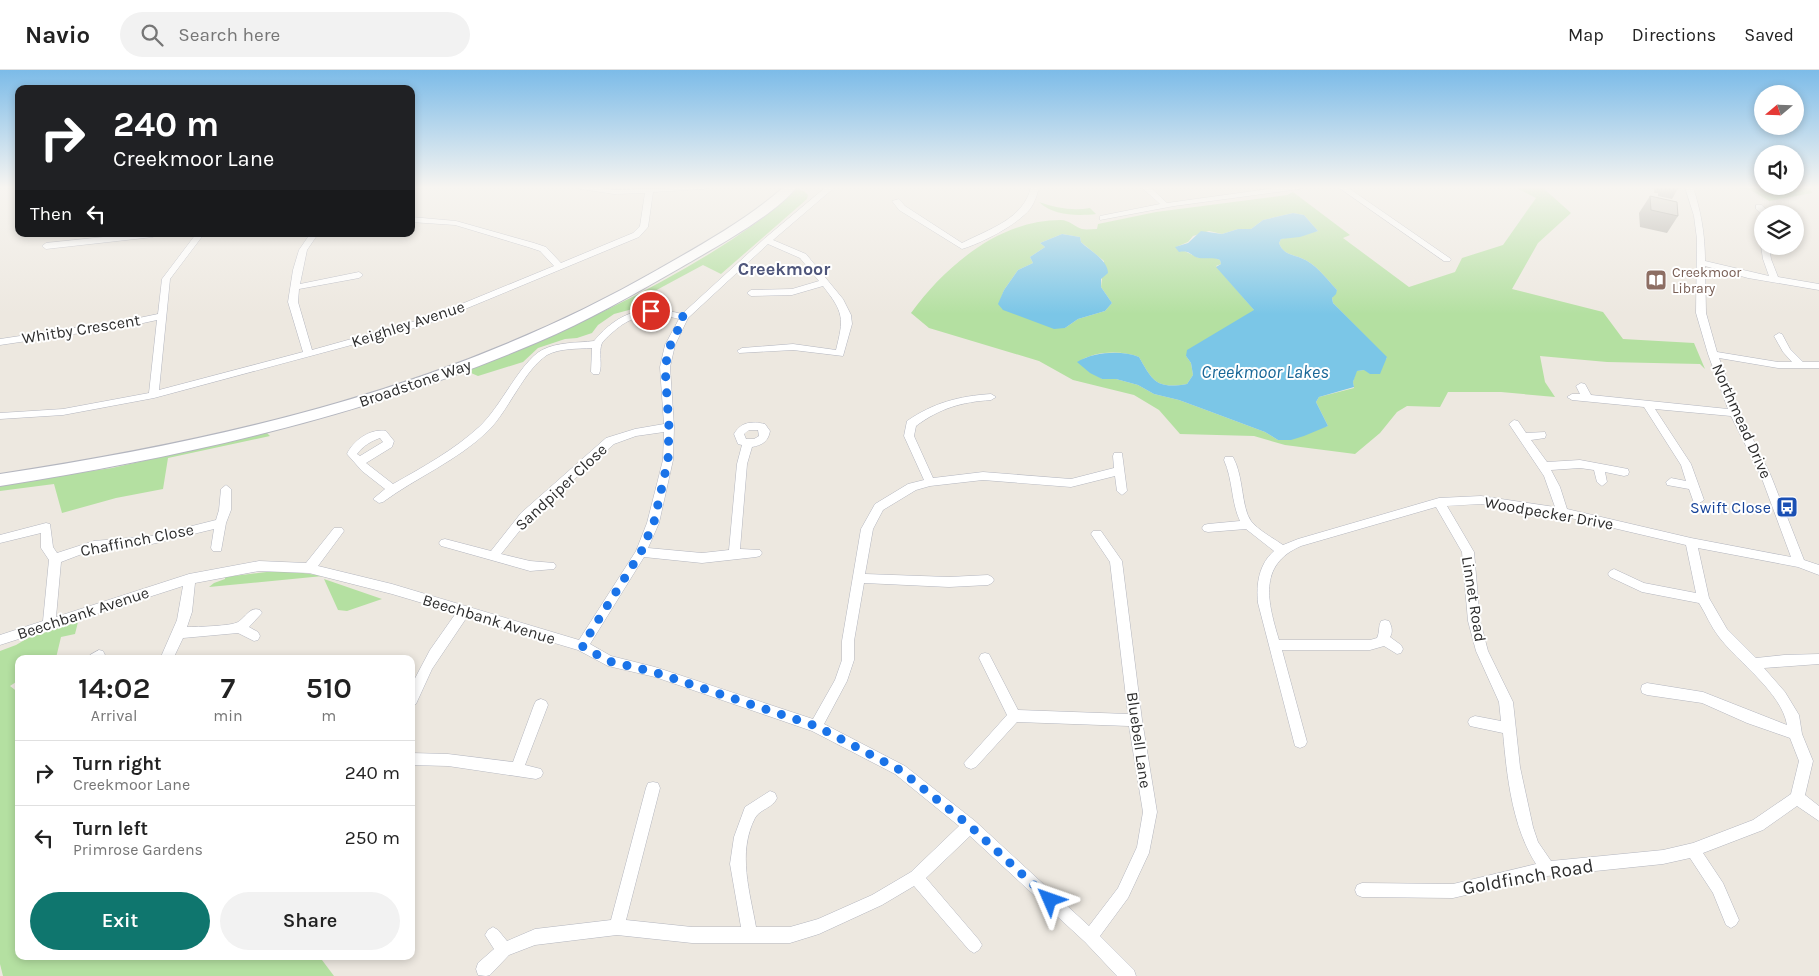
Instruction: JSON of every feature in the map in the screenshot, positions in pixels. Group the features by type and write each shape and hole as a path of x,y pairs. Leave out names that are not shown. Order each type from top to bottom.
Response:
{"street":[{"path":"478,229 543,249 560,267"},
{"name":"Keighley Avenue","path":"0,416 63,412 154,395 433,320 636,235 642,229"},
{"name":"Broadstone Way","path":"0,480 65,471 194,446 256,431 399,389 487,358 590,313 658,277 732,229"},
{"path":"582,646 641,552 654,522 668,460 669,427 665,367 670,346 684,317 781,229"},
{"path":"936,229 962,246"},
{"path":"951,253 994,229"},
{"path":"1403,229 1446,259"},
{"name":"Northmead Drive","path":"1700,229 1701,313 1713,354 1735,413 1766,476 1799,563"},
{"path":"46,246 126,237"},
{"path":"154,395 166,279 198,237"},
{"path":"308,354 293,302 297,270 303,250 312,237"},
{"path":"767,241 794,250 803,256 823,283 838,299 846,315 847,324 840,354"},
{"path":"1766,255 1775,280"},
{"path":"1700,262 1775,280 1819,287"},
{"path":"296,287 359,275"},
{"path":"751,293 792,292 823,283"},
{"path":"596,372 597,344 605,332 623,319 634,314 651,311 671,313 684,317"},
{"name":"Whitby Crescent","path":"0,342 134,322 161,316"},
{"path":"1779,336 1786,350 1800,365"},
{"path":"379,499 461,449 477,435 510,399 542,354 552,350 597,344"},
{"path":"742,351 793,347 851,356"},
{"path":"1713,354 1778,365 1819,365"},
{"path":"1581,386 1588,398"},
{"path":"930,482 908,436 911,424 946,402 966,398 992,397"},
{"path":"1572,397 1735,413"},
{"path":"1647,404 1686,464 1698,500"},
{"path":"1514,424 1546,466 1558,492 1562,512"},
{"name":"Sandpiper Close","path":"493,556 526,516 610,441 634,433 669,427"},
{"path":"1524,437 1541,435"},
{"path":"734,554 742,464 748,443"},
{"path":"1118,456 1122,491"},
{"path":"1229,460 1236,477 1236,493 1240,507 1248,525 1281,550 1267,568 1263,590 1266,620 1275,645 1300,742"},
{"path":"359,462 393,489"},
{"path":"1546,466 1580,464 1624,472"},
{"path":"1598,467 1602,482"},
{"path":"816,726 841,681 848,660 848,641 867,529 879,506 912,487 930,482 983,476 1072,483 1119,471"},
{"path":"1671,482 1693,486"},
{"name":"Chaffinch Close","path":"217,548 220,523 225,510 226,489"},
{"name":"Woodpecker Drive","path":"1281,550 1439,502 1481,500 1562,512 1691,542 1799,563 1819,570"},
{"name":"Linnet Road","path":"1439,502 1460,534 1468,552 1474,621 1482,651 1506,702 1514,767 1526,827 1532,845 1547,869"},
{"path":"0,539 46,521 47,548 55,559 49,623"},
{"name":"Chaffinch Close","path":"55,559 94,545 152,540 220,523"},
{"path":"1208,528 1248,525"},
{"path":"309,568 338,531"},
{"name":"Bluebell Lane","path":"1090,937 1123,893 1144,848 1150,812 1135,720 1116,561 1097,534"},
{"path":"1691,542 1702,599 1722,633 1753,664 1780,696 1792,715 1795,734 1806,761 1798,798 1819,814"},
{"path":"445,543 530,566 550,566"},
{"path":"641,552 702,558 734,554 756,554"},
{"name":"Beechbank Avenue","path":"0,640 189,579 259,566 309,568 392,589 582,646 608,661 654,672 816,726 900,770 970,826 1090,937 1128,976"},
{"path":"1614,574 1642,587 1702,599"},
{"path":"860,578 949,582 988,580"},
{"path":"168,655 181,632 189,606 189,579"},
{"path":"415,690 438,647 464,612"},
{"path":"240,628 256,613"},
{"path":"1275,645 1370,645 1381,642 1386,633 1385,625"},
{"path":"181,632 240,628 254,636"},
{"path":"1383,639 1397,649"},
{"path":"985,658 1014,716"},
{"path":"1753,664 1784,660 1819,659"},
{"path":"1647,689 1703,698 1752,719 1795,734"},
{"path":"517,769 541,705"},
{"path":"971,763 1014,716 1135,720"},
{"path":"1475,722 1510,728"},
{"path":"415,758 448,760 536,773"},
{"path":"617,927 653,788"},
{"path":"750,935 737,864 741,837 750,812 770,798"},
{"name":"Goldfinch Road","path":"1362,890 1453,891 1547,869 1663,857 1693,850 1758,825 1798,798"},
{"path":"484,969 504,950 535,937 617,927 692,935 790,935 819,926 877,900 916,877 970,826"},
{"path":"1693,850 1718,888 1731,920"},
{"path":"916,877 974,945"},
{"path":"492,935 504,950"}],"green space":[{"path":"747,229 772,229 721,274 703,265 638,300 651,304 614,314 598,325 592,333 538,348 523,362 478,376 471,373 471,368 545,338 654,286"},
{"path":"1014,229 1237,229 1222,234 1209,231 1193,236 1188,242 1176,247 1199,258 1213,257 1220,260 1221,264 1216,266 1255,311 1186,356 1191,363 1193,375 1187,384 1169,385 1157,382 1152,378 1139,357 1124,353 1100,354 1084,358 1078,362 1102,379 1116,379 1138,385 1154,394 1179,400 1265,432 1278,440 1328,426 1316,402 1319,397 1354,388 1353,382 1356,371 1364,370 1387,358 1333,303 1332,298 1337,290 1311,264 1283,249 1279,243 1281,239 1318,231 1316,229 1342,229 1350,235 1343,238 1409,287 1455,272 1462,258 1503,245 1514,229 1553,229 1538,243 1512,289 1603,312 1623,339 1694,343 1705,369 1700,364 1607,362 1540,356 1545,382 1555,397 1501,392 1448,392 1440,407 1407,406 1397,412 1380,433 1355,454 1285,445 1254,436 1180,434 1159,410 1134,395 1073,380 1039,361 929,328 911,313 925,295 958,262 976,248","holes":["1062,234 1080,237 1081,242 1104,261 1101,287 1112,303 1105,311 1078,319 1065,328 999,304 1004,290 1018,270 1033,263 1030,257 1045,247 1040,243"]},
{"path":"267,433 270,436 168,458 163,489 116,498 62,513 54,484 0,491 0,484 112,468"},
{"path":"283,570 323,576 209,587 225,579 225,577"},
{"path":"324,579 382,599 347,611 338,610"},
{"path":"78,622 75,634 61,637 57,655 15,655 15,683 10,686 15,690 15,960 322,960 334,976 3,976 0,964 0,651 28,638"}],"water":[{"name":"Creekmoor Lakes","path":"1237,229 1316,229 1318,231 1300,237 1281,239 1279,243 1288,253 1301,258 1320,272 1337,290 1332,298 1333,303 1387,357 1380,374 1370,374 1364,370 1357,371 1353,382 1354,387 1319,397 1316,402 1328,426 1291,440 1278,440 1265,432 1179,400 1154,394 1138,385 1116,379 1102,379 1090,373 1077,362 1099,354 1124,353 1139,357 1152,378 1157,382 1169,385 1187,384 1193,375 1191,363 1186,356 1187,350 1254,310 1216,267 1221,264 1220,260 1199,258 1188,252 1179,252 1175,247 1188,243 1201,231 1222,234"},
{"path":"1062,234 1080,237 1081,242 1105,264 1108,273 1101,279 1101,287 1112,303 1105,311 1078,319 1065,328 1054,329 1003,310 998,304 1004,290 1018,270 1033,263 1030,257 1045,247 1040,243"}],"place":[{"name":"Creekmoor Library","path":"1656,280"},
{"name":"Swift Close","path":"1787,507"}],"district":[{"name":"Creekmoor","path":"784,269"}],"route":[{"path":"651,311 671,313 684,317 676,330 665,367 669,427 668,460 662,490 654,522 646,543 582,646 608,661 654,672 816,726 900,770 970,826 1050,900"}]}
